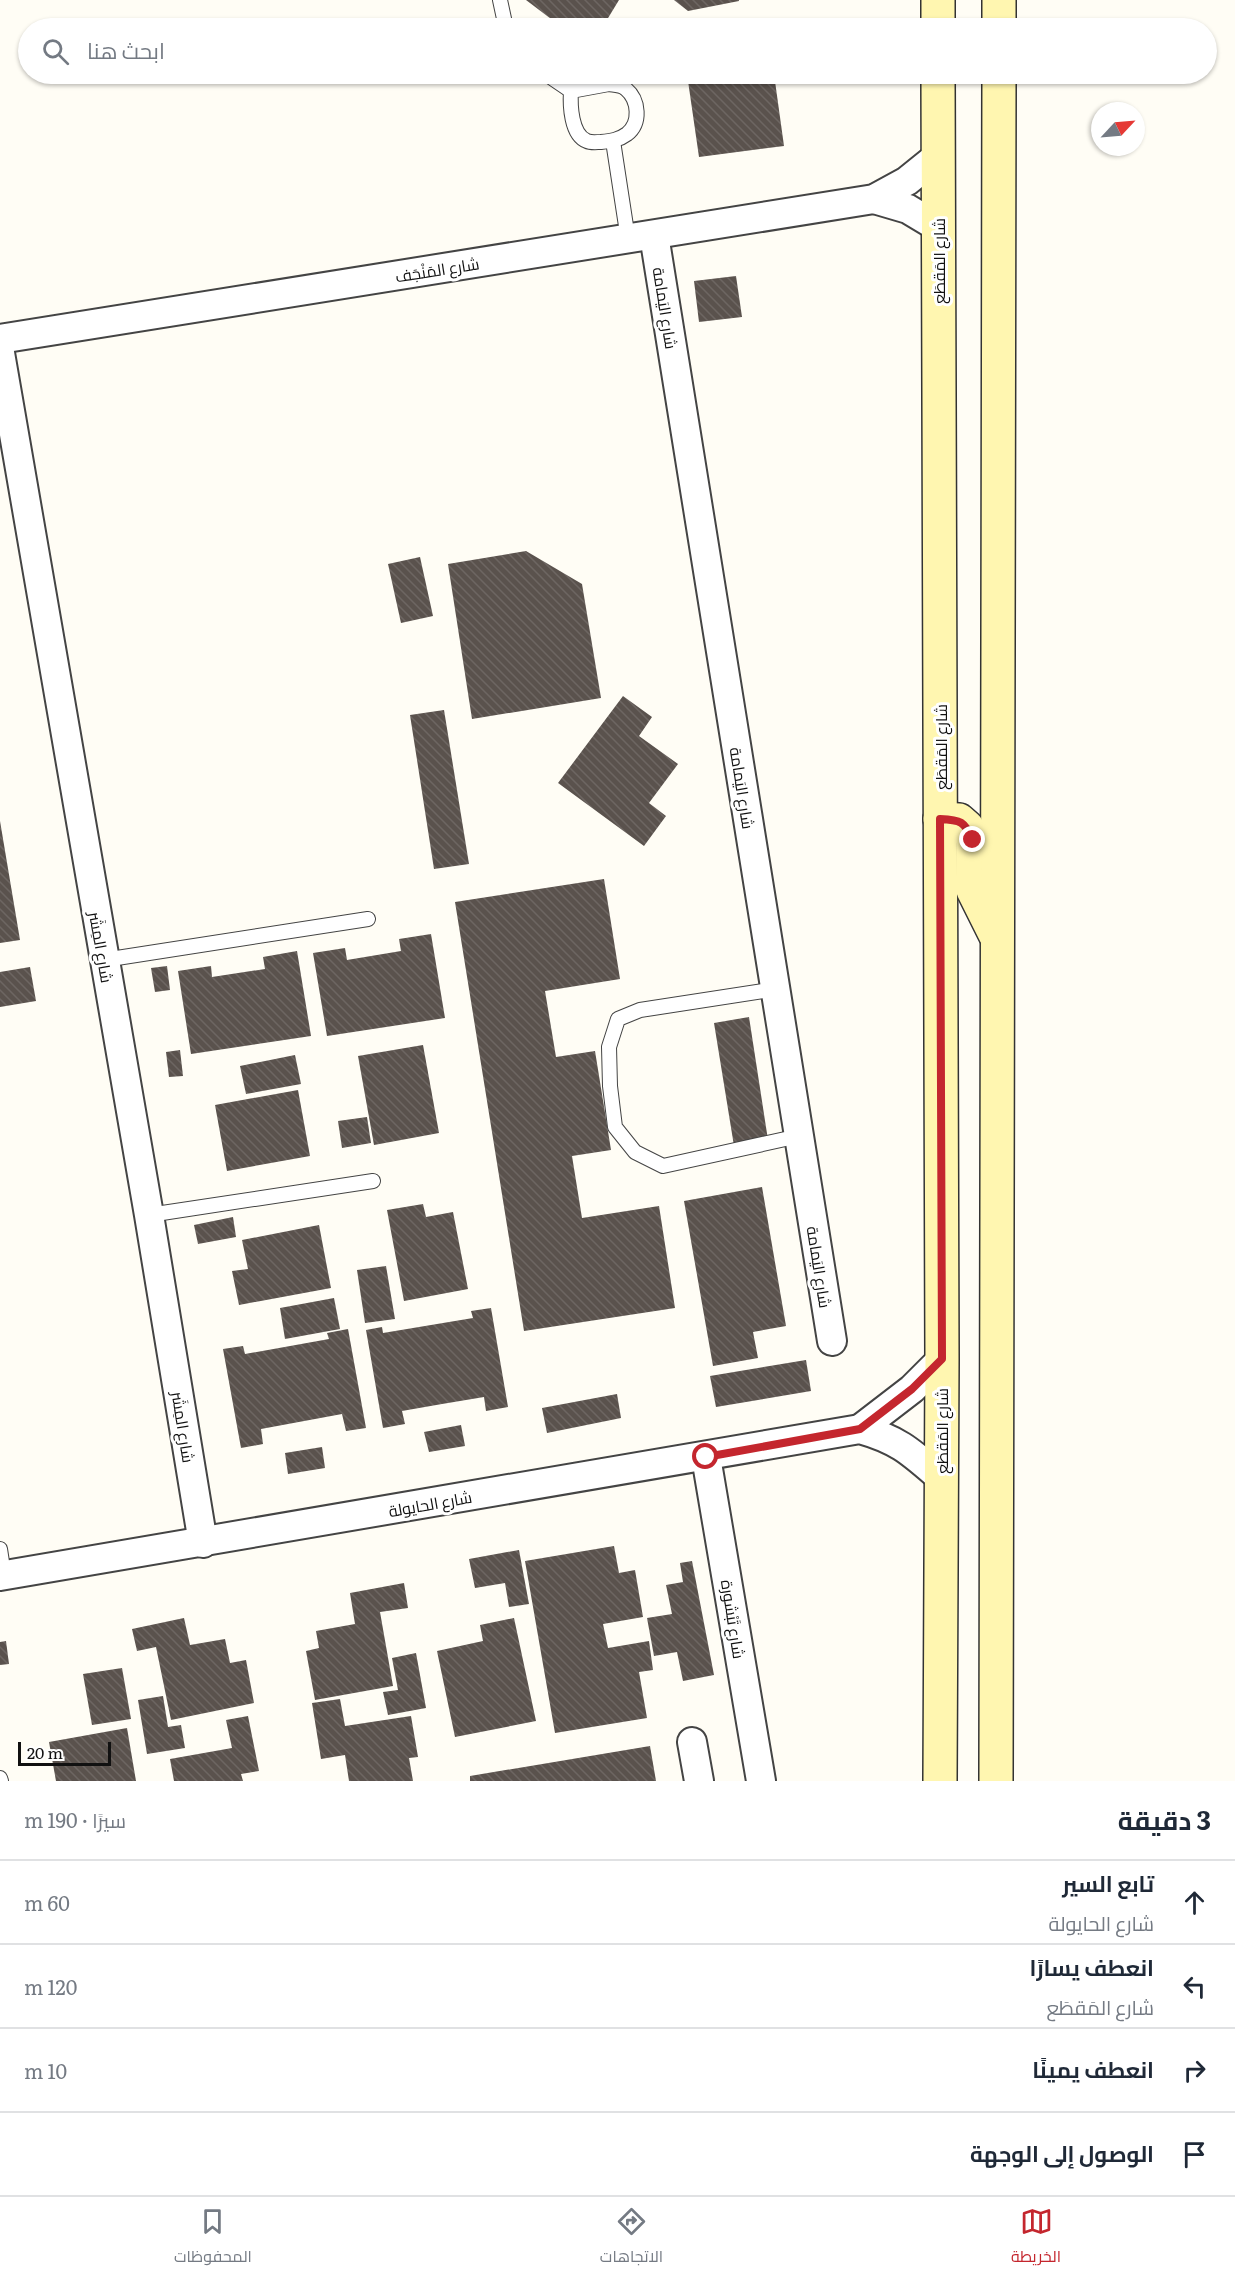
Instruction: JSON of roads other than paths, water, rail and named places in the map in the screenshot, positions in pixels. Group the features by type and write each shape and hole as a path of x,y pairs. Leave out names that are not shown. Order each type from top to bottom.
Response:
{"street":[{"path":"938,0 938,18"},
{"path":"999,0 999,18"},
{"name":"شارع المَقطَع","path":"938,84 942,1359 939,1781"},
{"path":"996,1781 999,84"},
{"name":"شارع المَنْجَف","path":"0,339 874,199 907,181 938,156"},
{"name":"شارع المَنْجَف","path":"874,199 908,209 938,226"},
{"name":"شارع اليَمامة","path":"641,237 776,989 832,1341"},
{"name":"شارع المِشَر","path":"0,353 149,1215 203,1542"},
{"path":"940,819 959,820 967,827 973,840 973,890 998,941"},
{"name":"شارع الحايولة","path":"860,1429 912,1389 942,1359"},
{"name":"شارع الحايولة","path":"2,1567 203,1542 860,1429 887,1437 902,1446 941,1478"},
{"name":"شارع تَبْشورة","path":"706,1457 761,1781"},
{"path":"940,1553 953,1659 953,1781"},
{"path":"692,1742 699,1781"}],"lane":[{"path":"500,0 504,18"},
{"path":"561,84 571,91 609,84 625,87 636,103 635,123 628,134 613,141 587,141 579,135 574,123 571,91"},
{"path":"613,141 641,237"},
{"path":"104,960 368,919"},
{"path":"776,989 640,1010 618,1019 609,1047 610,1086 615,1126 635,1152 663,1166 799,1136"},
{"path":"149,1215 373,1181"}]}
